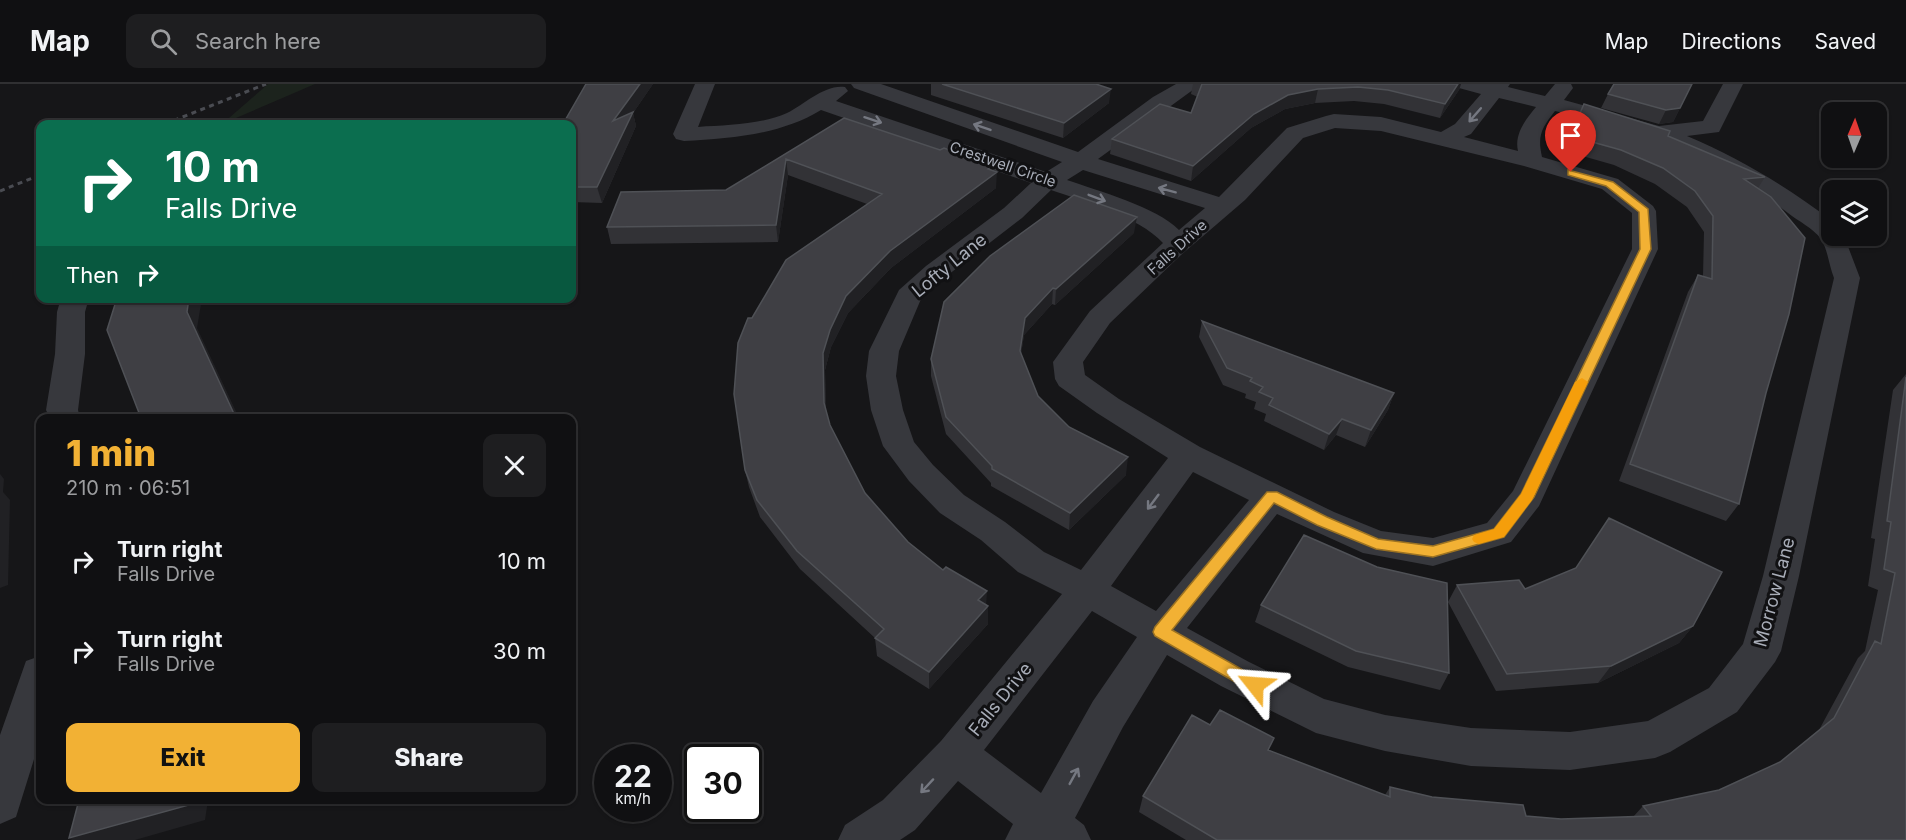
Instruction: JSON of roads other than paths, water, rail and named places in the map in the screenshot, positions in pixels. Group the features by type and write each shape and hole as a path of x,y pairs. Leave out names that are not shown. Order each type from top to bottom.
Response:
{"street":[{"path":"705,84 684,134 741,131 793,118 849,84"},
{"name":"Crestwell Circle","path":"861,84 1140,182 1223,206"},
{"name":"Lofty Lane","path":"1087,590 1032,562 993,531 952,504 921,473 899,446 887,410 881,376 884,351 909,296 934,272 1013,213 1049,180 1082,160 1161,102 1191,84"},
{"path":"1466,84 1558,93"},
{"path":"1660,132 1711,127 1733,84"},
{"path":"1444,139 1463,129 1497,87"},
{"path":"1532,161 1527,141 1536,122 1558,93"},
{"name":"Morrow Lane","path":"1087,590 1235,674 1316,715 1385,733 1471,747 1570,751 1655,739 1723,700 1761,651 1781,576 1847,278 1831,235 1774,190 1718,157 1558,93"},
{"name":"Crestwell Circle","path":"818,102 1049,180 1161,226 1178,244"},
{"name":"Falls Drive","path":"1334,121 1381,124 1532,161 1610,184 1644,211 1645,249 1527,497 1499,533 1433,552 1376,544 1322,521 1188,455 1108,406 1070,379 1068,362 1100,317 1178,244 1223,206 1295,133 1334,121"},
{"path":"64,414 62,410 70,354 71,312 74,303"},
{"name":"Falls Drive","path":"861,840 899,815 956,754 1087,590 1188,455"},
{"path":"956,754 1048,834 1108,714 1161,632 1272,496"},
{"path":"0,803 36,686"}],"railway":[{"path":"175,120 266,84"},
{"path":"0,191 36,177"}]}
